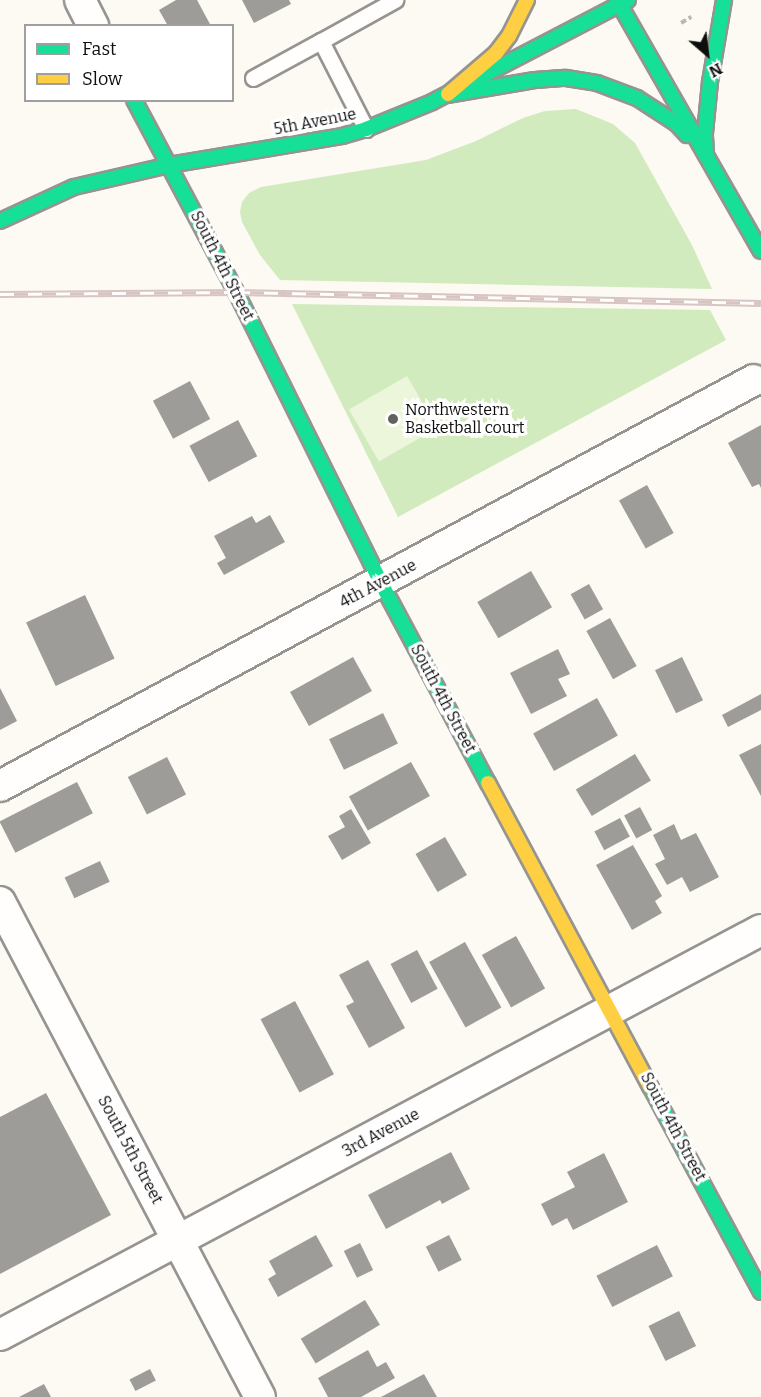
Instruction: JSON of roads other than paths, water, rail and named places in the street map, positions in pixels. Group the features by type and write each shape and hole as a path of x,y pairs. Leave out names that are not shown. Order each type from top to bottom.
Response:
{"main road":[{"path":"447,95 496,53 509,36 527,0"},
{"path":"707,156 705,133 710,82 724,0"},
{"path":"622,2 758,245"},
{"name":"5th Avenue","path":"0,221 74,187 170,165 342,136 366,129 447,95 622,2"},
{"path":"447,95 535,80 566,78 597,83 637,98 676,124 707,156"},
{"name":"South 4th Street","path":"135,102 170,165 381,583 761,1292"}],"street":[{"path":"80,0 92,24"},
{"name":"4th Avenue","path":"0,786 381,583 754,380"},
{"name":"South 5th Street","path":"0,902 260,1397"},
{"name":"3rd Avenue","path":"0,1335 761,930"}],"lane":[{"path":"253,78 394,0"},
{"path":"321,41 366,129"}],"railway":[{"path":"0,294 236,292 761,303"}],"place":[{"name":"Northwestern Basketball court","path":"393,419"}]}
